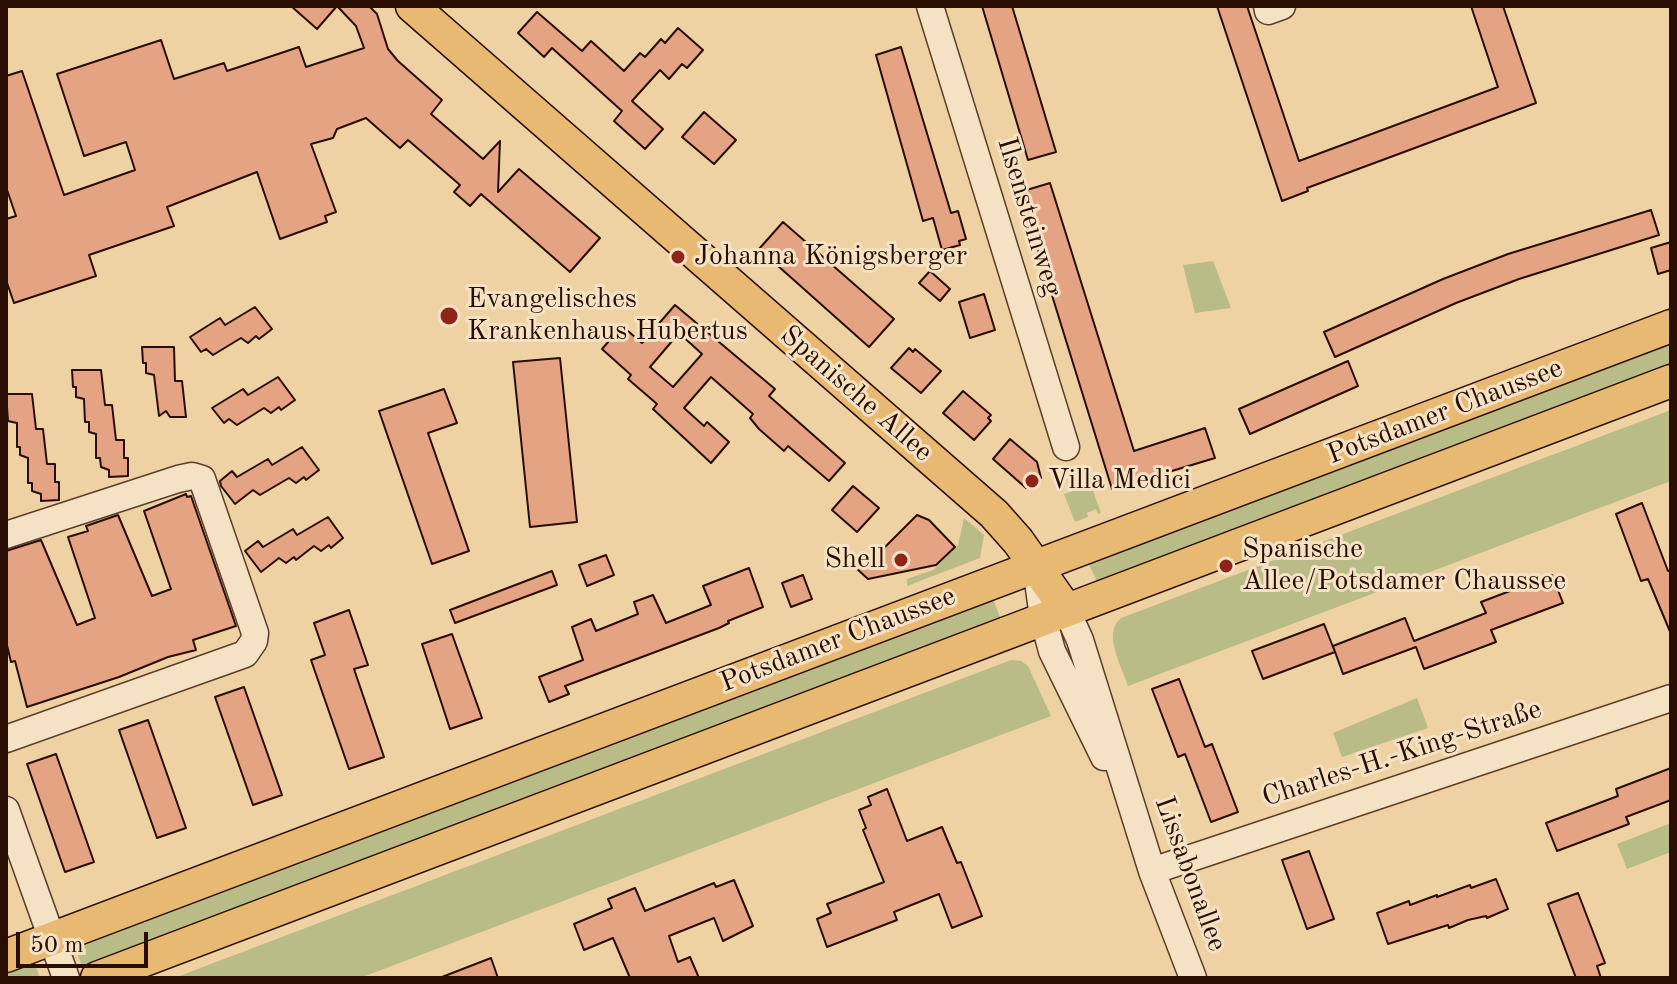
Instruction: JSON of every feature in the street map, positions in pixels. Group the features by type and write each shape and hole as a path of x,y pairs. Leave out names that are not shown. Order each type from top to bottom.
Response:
{"main road":[{"name":"Spanische Allee","path":"412,6 994,514 1036,566 1055,614"},
{"name":"Potsdamer Chaussee","path":"6,956 1671,326"},
{"name":"Potsdamer Chaussee","path":"97,978 1671,381"}],"street":[{"name":"Ilsensteinweg","path":"930,6 1066,447"},
{"path":"1267,6 1268,11 1282,6"},
{"path":"6,535 178,479 192,476 202,479 255,633 254,641 245,654 6,739"},
{"name":"Lissabonallee","path":"1055,614 1052,651 1093,738 1127,792 1152,871 1193,978"},
{"name":"Charles-H.-King-Straße","path":"1152,871 1671,698"},
{"path":"6,810 66,978"}],"green space":[{"path":"1213,261 1231,308 1195,313 1183,265"},
{"path":"1671,335 1671,372 1100,588 1085,556"},
{"path":"1671,410 1671,481 1128,686 1113,642 1113,633 1121,618"},
{"path":"1091,485 1101,513 1098,514 1096,509 1087,513 1088,517 1075,522 1064,494"},
{"path":"964,518 984,535 980,558 907,586 907,579 933,570 958,545"},
{"path":"990,591 1003,625 85,974 72,940"},
{"path":"1011,660 1028,666 1051,716 360,978 174,978"},
{"path":"1417,698 1428,728 1342,757 1333,733"},
{"path":"1671,823 1671,852 1627,869 1617,844"},
{"path":"32,956 40,978 6,978 6,965"}],"building":[{"path":"291,6 337,6 317,29"},
{"path":"337,6 369,6 377,14 388,49 442,100 431,114 483,159 500,141 498,192 519,169 600,238 570,272 481,194 470,206 454,192 460,185 408,140 400,148 366,118 337,129 333,138 311,144 336,212 325,216 327,222 280,239 257,172 167,207 174,226 89,255 96,276 14,303 6,280 6,219 16,216 6,187 6,76 22,71 64,195 135,170 126,142 84,156 57,74 161,40 174,79 224,63 227,71 299,47 306,67 364,48 356,26"},
{"path":"982,6 1012,6 1056,152 1028,160"},
{"path":"1217,6 1247,6 1299,161 1498,87 1471,6 1503,6 1536,103 1307,188 1308,191 1282,201"},
{"path":"537,12 582,51 591,41 624,71 640,53 645,57 661,39 665,43 678,28 703,50 687,68 682,64 669,79 660,70 632,101 663,129 645,149 614,121 622,111 552,48 544,57 518,33"},
{"path":"901,47 951,213 958,211 966,239 959,241 960,245 942,250 933,218 923,221 876,55"},
{"path":"704,112 736,140 714,164 682,137"},
{"path":"1050,183 1134,451 1205,428 1215,458 1112,489 1020,192"},
{"path":"1651,210 1659,235 1519,279 1456,303 1335,357 1324,332 1508,254"},
{"path":"783,222 894,319 869,347 759,249"},
{"path":"1671,242 1671,270 1658,274 1651,248"},
{"path":"930,271 950,289 940,301 919,283"},
{"path":"984,294 995,330 970,338 959,302"},
{"path":"675,305 775,389 769,396 845,463 829,481 788,446 784,451 759,429 750,418 753,414 711,377 684,408 704,426 707,422 729,442 711,463 653,409 657,404 628,379 631,375 602,349 622,326 642,343","holes":["679,333 702,354 673,387 650,367"]},
{"path":"255,307 272,329 259,339 256,336 248,343 241,338 213,355 206,349 201,352 190,337 220,318 225,325"},
{"path":"142,347 174,347 175,381 182,381 186,417 170,417 166,411 159,416 154,375 146,373"},
{"path":"909,348 913,352 915,349 941,371 921,393 891,368"},
{"path":"560,358 577,522 530,527 513,362"},
{"path":"1348,361 1358,386 1250,434 1239,409"},
{"path":"72,370 101,370 105,405 112,405 116,440 124,440 128,476 109,477 109,470 101,467 100,458 96,458 96,434 89,432 89,422 85,422 84,399 76,397"},
{"path":"278,377 295,400 281,410 279,407 271,413 264,408 237,425 229,419 224,423 212,408 243,389 248,395"},
{"path":"444,389 457,423 428,433 469,551 432,564 379,411"},
{"path":"963,391 991,415 988,418 991,421 974,440 943,413"},
{"path":"6,394 32,394 36,429 43,429 47,464 55,464 59,500 41,501 41,494 32,491 32,483 28,483 28,458 20,455 20,447 17,447 17,423 8,421"},
{"path":"1010,439 1037,462 1041,478 1026,488 993,459"},
{"path":"302,447 319,470 306,480 304,477 296,483 289,478 260,495 253,490 235,504 221,486 220,481 232,471 237,477 268,459 272,465"},
{"path":"853,486 879,508 857,532 832,510"},
{"path":"186,494 187,497 191,496 236,626 193,640 196,650 27,707 15,661 11,662 6,641 6,551 41,540 77,625 95,618 68,537 88,531 86,526 118,515 152,596 171,589 144,511"},
{"path":"1642,503 1668,571 1671,570 1671,634 1648,579 1641,581 1616,514"},
{"path":"917,515 929,520 955,547 936,565 868,579 856,568 874,551 877,555"},
{"path":"328,517 343,538 331,548 329,545 321,551 314,546 296,560 294,557 286,563 279,558 261,572 245,551 258,541 263,547 293,529 297,535"},
{"path":"606,555 614,575 587,586 579,565"},
{"path":"749,568 763,607 728,621 719,628 565,686 569,694 549,702 539,677 583,660 572,627 591,619 596,631 638,614 634,602 653,595 666,623 711,605 703,586"},
{"path":"552,571 557,585 455,623 450,610"},
{"path":"803,575 812,599 791,607 782,583"},
{"path":"1552,575 1563,603 1491,630 1496,642 1424,669 1416,647 1343,674 1333,646 1405,618 1414,641 1486,613 1481,602"},
{"path":"349,610 368,665 354,669 384,757 349,769 311,660 325,655 314,623"},
{"path":"1324,624 1335,652 1263,679 1252,651"},
{"path":"452,634 482,718 450,729 422,644"},
{"path":"1179,679 1205,747 1212,744 1238,812 1211,822 1185,754 1178,757 1152,689"},
{"path":"244,687 282,795 253,805 215,697"},
{"path":"148,720 186,828 157,838 119,730"},
{"path":"56,754 94,862 65,872 27,764"},
{"path":"1671,768 1671,800 1626,817 1629,824 1557,851 1546,823 1618,796 1616,789"},
{"path":"887,789 907,841 942,827 957,863 961,862 982,916 952,928 939,894 894,912 897,920 827,947 817,919 831,913 827,904 884,882 863,830 866,828 859,810 871,805 868,797"},
{"path":"1309,851 1334,919 1307,929 1282,860"},
{"path":"1496,879 1508,909 1487,918 1468,920 1449,928 1448,925 1388,944 1377,913 1409,901 1410,905"},
{"path":"734,880 753,926 723,941 714,918 669,936 678,962 690,957 699,978 630,978 613,938 584,950 574,924 612,908 608,899 635,888 645,911 714,883 716,887"},
{"path":"1578,893 1605,963 1597,966 1601,978 1576,978 1548,904"},
{"path":"491,958 498,978 442,977"}],"place":[{"name":"Johanna Königsberger","path":"678,257"},
{"name":"Evangelisches Krankenhaus Hubertus","path":"449,316"},
{"name":"Villa Medici","path":"1032,481"},
{"name":"Shell","path":"901,560"},
{"name":"Spanische Allee/Potsdamer Chaussee","path":"1226,566"}]}
